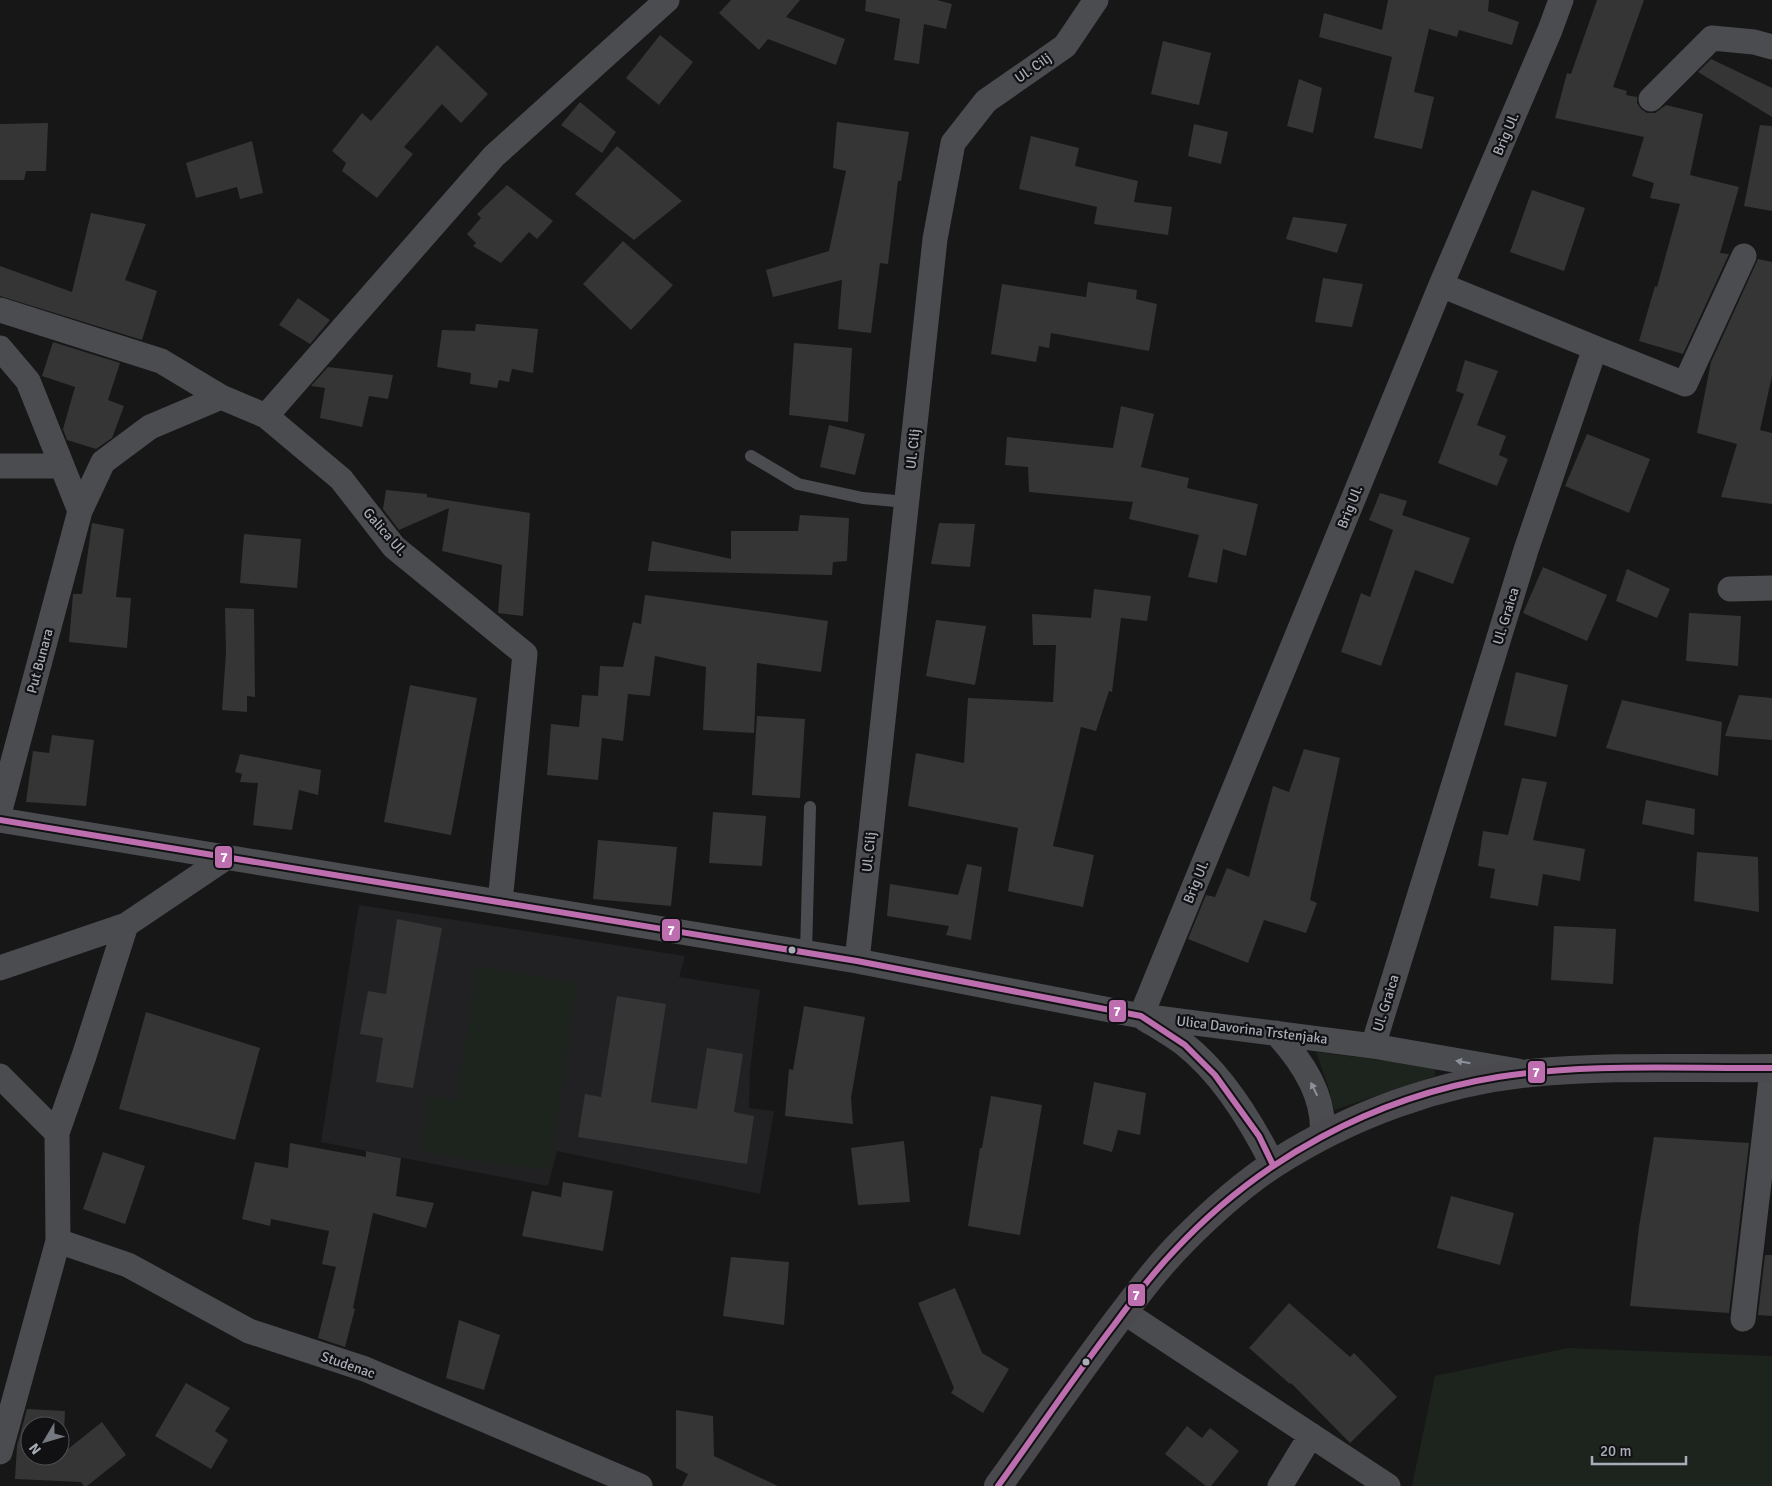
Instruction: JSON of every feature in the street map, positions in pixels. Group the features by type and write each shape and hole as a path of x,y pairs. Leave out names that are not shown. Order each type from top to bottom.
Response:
{"main road":[{"path":"998,1486 1124,1312 1182,1242 1227,1200 1273,1165 1322,1136 1376,1111 1453,1085 1528,1073 1578,1069 1772,1070"}],"street":[{"path":"266,416 494,156 667,0"},
{"name":"Ul. Cilj","path":"857,961 935,239 953,144 986,101 1065,46 1096,0"},
{"name":"Brig Ul.","path":"1141,1016 1441,285 1550,30 1561,0"},
{"path":"1651,99 1712,38 1754,42 1772,47"},
{"path":"1441,285 1685,384 1744,256"},
{"name":"Galica Ul.","path":"0,310 161,361 221,397 266,416 341,479 394,547 525,654 500,902"},
{"path":"0,348 28,381 80,511"},
{"name":"Ul. Graica","path":"1373,1046 1526,550 1595,348"},
{"path":"80,511 103,462 150,427 221,397"},
{"path":"0,466 62,466"},
{"name":"Put Bunara","path":"0,810 80,511"},
{"path":"1730,590 1772,588"},
{"name":"Ulica Davorina Trstenjaka","path":"0,820 806,952 1141,1016 1373,1046 1528,1073"},
{"path":"0,968 126,926 227,857"},
{"path":"0,1452 58,1241 57,1133 126,926"},
{"path":"1141,1016 1185,1045 1215,1074 1259,1136 1273,1165"},
{"path":"1276,1033 1290,1048 1305,1071 1318,1098 1324,1121 1322,1136"},
{"path":"1743,1319 1772,1070"},
{"path":"0,1076 57,1133"},
{"name":"Studenac","path":"58,1241 128,1266 249,1331 365,1370 640,1486"},
{"path":"1124,1312 1388,1486"},
{"path":"1280,1486 1311,1435"}],"lane":[{"path":"751,456 798,484 863,498 907,502"},
{"path":"806,952 810,807"}],"shaded area":[{"path":"359,905 685,956 679,977 760,990 750,1070 749,1108 774,1111 760,1194 557,1151 548,1186 321,1142"},
{"path":"477,967 577,983 550,1171 422,1152 429,1096 457,1100"},
{"path":"1316,1052 1435,1067 1435,1076 1334,1110"},
{"path":"1568,1348 1772,1356 1772,1486 1412,1486 1435,1376"}],"building":[{"path":"731,0 800,0 786,17 845,39 836,65 768,39 759,50 719,13"},
{"path":"866,0 937,0 952,4 946,29 924,24 919,64 894,60 900,19 865,11"},
{"path":"1388,0 1489,0 1488,11 1519,22 1512,45 1459,30 1457,37 1429,29 1414,92 1434,97 1422,149 1374,138 1392,57 1319,37 1324,13 1382,30"},
{"path":"1597,0 1644,0 1613,87 1627,91 1626,95 1637,97 1637,103 1647,113 1655,113 1666,105 1703,114 1690,175 1739,187 1720,253 1729,254 1683,354 1639,341 1655,286 1657,287 1680,204 1650,198 1654,183 1632,176 1644,137 1555,118 1567,73 1571,74"},
{"path":"660,35 693,62 659,105 626,78"},
{"path":"1163,41 1211,53 1199,105 1151,94"},
{"path":"437,45 488,94 461,123 442,104 404,147 413,154 377,198 342,171 346,163 332,151 362,113 371,121"},
{"path":"1711,59 1772,88 1772,117 1698,72"},
{"path":"1299,79 1322,88 1313,133 1287,126"},
{"path":"580,102 616,132 602,153 561,125"},
{"path":"837,122 909,132 901,181 898,181 888,264 880,263 871,333 838,329 842,280 773,297 766,270 829,251 846,171 833,168"},
{"path":"48,123 46,171 26,171 24,180 0,180 0,124"},
{"path":"1194,124 1228,132 1221,164 1188,156"},
{"path":"1760,125 1772,126 1772,211 1744,206"},
{"path":"1031,136 1079,148 1075,166 1138,181 1134,202 1172,207 1168,235 1094,224 1097,207 1019,189"},
{"path":"252,141 263,193 240,199 237,187 196,198 186,163"},
{"path":"617,146 682,201 634,240 575,194"},
{"path":"507,185 553,221 537,239 529,232 501,263 473,246 476,243 467,234 481,218 477,214"},
{"path":"1532,190 1585,208 1564,271 1510,252"},
{"path":"91,213 146,224 125,280 157,291 142,340 0,296 0,266 72,292"},
{"path":"1293,217 1347,224 1337,253 1286,239"},
{"path":"623,241 673,285 631,330 583,284"},
{"path":"1758,259 1772,262 1772,376 1760,430 1772,433 1772,504 1721,497 1737,444 1697,433 1711,362"},
{"path":"1323,278 1363,284 1352,327 1315,322"},
{"path":"1088,282 1137,290 1136,299 1157,304 1149,351 1051,333 1049,348 1039,346 1036,362 991,354 1002,284 1086,297"},
{"path":"298,298 330,320 310,344 279,325"},
{"path":"476,324 538,329 533,373 512,369 509,382 499,380 497,388 470,384 471,373 437,367 442,330 475,331"},
{"path":"53,342 120,363 108,400 124,406 112,438 96,449 67,440 63,429 75,387 42,376"},
{"path":"794,343 852,348 848,422 789,415"},
{"path":"1465,360 1498,371 1477,425 1506,436 1499,455 1508,459 1497,486 1438,463 1464,394 1456,391"},
{"path":"328,367 393,375 388,399 369,396 362,427 320,418 325,388 311,386"},
{"path":"1121,406 1154,414 1141,467 1189,478 1187,488 1258,504 1246,556 1223,549 1217,583 1188,577 1199,535 1129,519 1133,502 1029,492 1028,467 1005,465 1007,437 1113,448"},
{"path":"829,425 865,434 855,475 820,467"},
{"path":"1587,434 1650,459 1629,513 1565,486"},
{"path":"386,490 427,494 427,497 530,513 523,616 498,613 502,565 442,551 449,508 399,530 383,509"},
{"path":"1380,493 1407,501 1402,515 1470,538 1453,584 1415,570 1381,666 1341,652 1361,593 1370,597 1393,530 1369,520"},
{"path":"800,515 849,518 847,561 833,562 832,575 648,571 652,541 731,559 731,531 798,531"},
{"path":"92,523 124,529 116,597 131,598 127,648 69,642 73,594 82,594"},
{"path":"939,523 975,524 970,567 931,564"},
{"path":"244,534 301,539 297,588 240,583"},
{"path":"1543,567 1607,595 1587,641 1523,613"},
{"path":"1627,569 1670,589 1657,618 1616,601"},
{"path":"1094,589 1151,596 1147,621 1121,618 1112,692 1109,691 1096,731 1081,727 1053,846 1094,855 1083,907 1008,891 1018,828 908,806 916,753 964,763 968,698 1053,702 1056,645 1033,645 1032,614 1091,618"},
{"path":"645,595 828,621 821,672 757,663 754,733 703,730 706,667 655,656 650,696 628,694 623,741 602,738 598,780 547,775 551,724 579,727 582,695 598,696 600,666 623,667 633,622 641,624"},
{"path":"225,608 254,609 255,697 247,696 247,712 222,710 226,653"},
{"path":"1689,613 1741,616 1738,666 1686,661"},
{"path":"936,620 986,626 975,685 926,676"},
{"path":"1516,672 1568,685 1556,737 1504,725"},
{"path":"410,685 477,698 451,835 384,822"},
{"path":"1739,695 1772,698 1772,740 1725,736"},
{"path":"1622,700 1722,722 1718,776 1606,748"},
{"path":"757,716 805,719 800,798 752,795"},
{"path":"52,735 94,740 86,806 26,802 33,751 49,753"},
{"path":"1304,749 1340,758 1310,900 1317,903 1306,933 1264,920 1248,963 1188,939 1206,895 1215,897 1227,868 1249,877 1273,786 1289,792"},
{"path":"240,754 321,770 318,795 299,790 292,830 253,825 258,783 240,782 242,774 235,772"},
{"path":"1522,778 1547,782 1533,840 1585,849 1580,881 1543,874 1538,906 1490,898 1495,869 1478,866 1483,831 1508,835"},
{"path":"1646,800 1695,809 1694,835 1642,824"},
{"path":"713,812 766,816 762,866 709,863"},
{"path":"598,840 677,847 671,906 593,899"},
{"path":"1697,852 1758,857 1759,912 1694,901"},
{"path":"967,864 982,867 971,940 946,935 949,926 887,916 890,884 958,895"},
{"path":"397,919 442,928 413,1088 376,1082 383,1038 360,1034 368,991 386,994"},
{"path":"1554,926 1616,929 1613,984 1551,980"},
{"path":"617,996 666,1004 651,1102 697,1109 707,1048 743,1054 734,1112 754,1116 747,1164 578,1137 585,1094 601,1097"},
{"path":"804,1006 865,1017 851,1098 853,1124 785,1116 789,1069 793,1070"},
{"path":"146,1012 260,1048 235,1140 119,1109"},
{"path":"1094,1082 1146,1093 1140,1135 1118,1130 1112,1152 1083,1144"},
{"path":"991,1096 1042,1105 1020,1235 968,1226 980,1148 982,1148"},
{"path":"1654,1137 1749,1143 1729,1313 1630,1306 1639,1227"},
{"path":"904,1141 910,1202 858,1205 851,1148"},
{"path":"290,1143 366,1157 366,1151 401,1158 396,1196 434,1203 426,1228 373,1213 353,1308 355,1309 345,1347 318,1338 336,1267 322,1264 329,1231 271,1219 270,1226 242,1219 255,1162 288,1168"},
{"path":"103,1152 145,1166 125,1224 83,1209"},
{"path":"563,1182 613,1191 603,1251 522,1236 532,1191 561,1197"},
{"path":"1451,1196 1514,1213 1500,1265 1437,1248"},
{"path":"1765,1255 1772,1255 1772,1316 1758,1315"},
{"path":"731,1257 789,1262 784,1325 723,1316"},
{"path":"955,1288 982,1353 1009,1369 983,1413 951,1393 954,1388 918,1303"},
{"path":"1289,1303 1350,1357 1354,1353 1397,1397 1350,1443 1291,1383 1249,1348"},
{"path":"459,1320 500,1335 484,1390 446,1378"},
{"path":"186,1383 230,1408 215,1431 228,1440 211,1469 155,1436"},
{"path":"27,1409 65,1411 65,1416 25,1416"},
{"path":"676,1410 713,1416 714,1456 778,1486 682,1486 688,1474 676,1468"},
{"path":"102,1422 126,1455 87,1486 84,1486 81,1482 15,1479 17,1446 20,1435 20,1466 70,1466 70,1447"},
{"path":"1187,1426 1202,1438 1210,1428 1239,1451 1211,1486 1206,1486 1165,1454"}],"transit line":[{"name":"7","path":"0,820 857,961 1141,1016 1185,1045 1215,1075 1259,1136 1273,1165"},
{"name":"7","path":"998,1486 1099,1345 1166,1260 1207,1218 1243,1188 1281,1161 1321,1137 1363,1117 1407,1100 1452,1086 1498,1077 1600,1068 1772,1068"}]}
